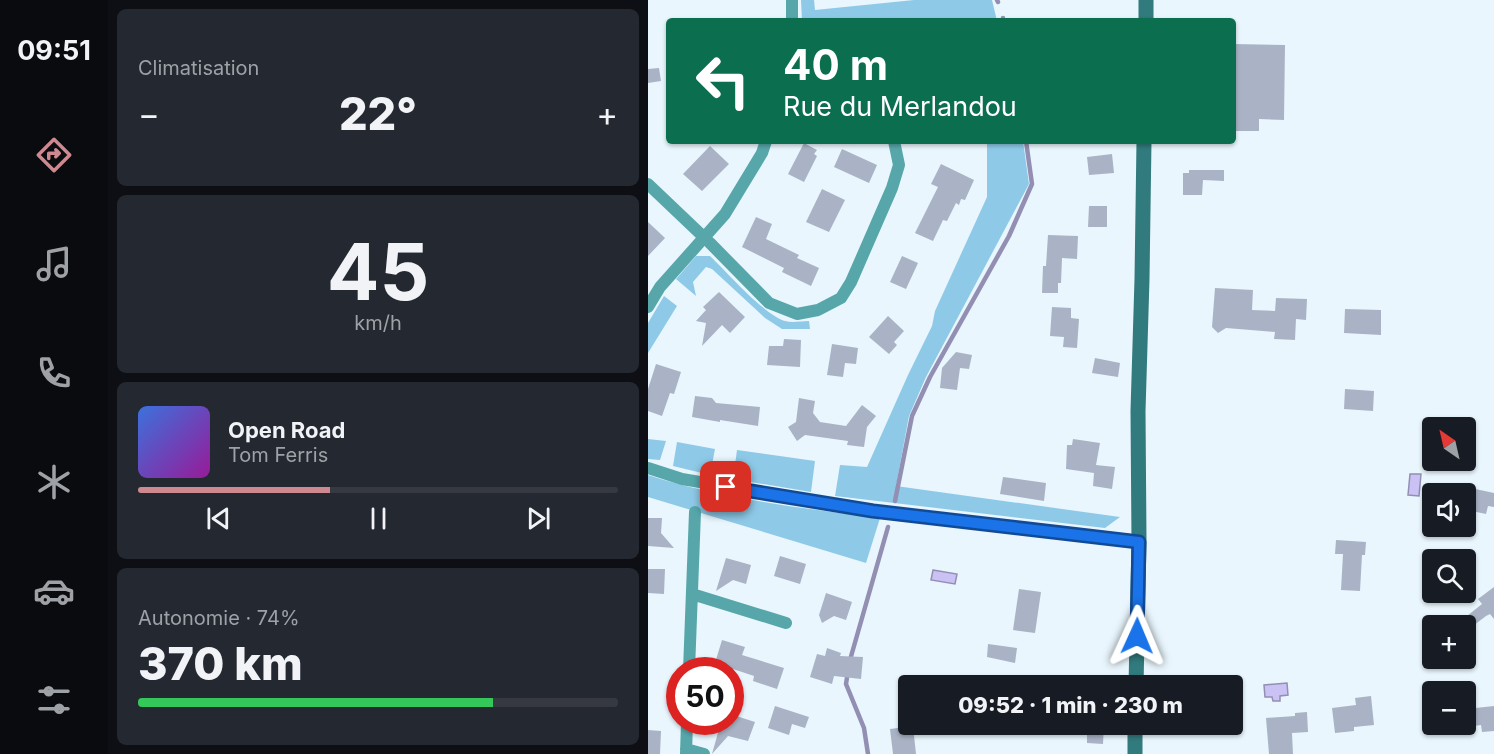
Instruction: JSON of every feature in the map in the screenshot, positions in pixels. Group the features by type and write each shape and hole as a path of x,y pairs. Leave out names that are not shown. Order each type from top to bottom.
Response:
{"main road":[{"path":"1146,0 1146,18"},
{"path":"1136,675 1143,144"},
{"path":"1135,735 1135,754"}],"street":[{"path":"792,0 792,18"},
{"path":"648,307 660,287 725,214 762,153 765,144"},
{"path":"648,184 769,303 797,314 818,310 841,298 851,282 892,188 899,165 895,144"},
{"path":"648,468 694,481 873,511 1139,542"},
{"path":"690,657 696,512"},
{"path":"692,594 786,623"},
{"path":"687,735 686,751 704,754"}],"shaded area":[{"path":"801,0 814,0 815,10 914,0 992,0 996,18 802,18"},
{"path":"987,144 1023,144 1029,184 926,377 909,416 896,486 1120,517 1105,528 835,496 840,465 867,467 932,326 935,311 987,197"},
{"path":"696,256 710,256 746,292 776,317 788,322 809,321 810,329 782,329 765,318 712,269 706,267 693,282 696,296 676,279"},
{"path":"664,296 677,306 648,353 648,323"},
{"path":"648,439 666,441 660,460 648,459"},
{"path":"677,442 715,449 710,475 673,466"},
{"path":"737,450 815,461 811,492 733,479"},
{"path":"1410,474 1421,474 1419,496 1408,495"},
{"path":"648,475 734,497 880,518 866,563 648,497"},
{"path":"933,570 957,574 955,584 931,580"},
{"path":"1287,683 1288,695 1280,696 1280,701 1273,701 1272,697 1265,697 1264,685"}],"building":[{"path":"1236,44 1285,45 1284,120 1259,119 1259,131 1236,131"},
{"path":"659,68 661,81 648,83 648,69"},
{"path":"803,144 817,150 814,154 817,156 804,182 788,174"},
{"path":"710,146 729,164 702,191 683,174"},
{"path":"842,149 877,165 869,183 834,167"},
{"path":"1112,154 1114,173 1089,175 1087,157"},
{"path":"941,164 974,180 965,200 961,199 959,205 956,203 947,221 943,220 933,241 915,233 938,187 931,184"},
{"path":"1189,170 1224,170 1224,181 1203,180 1202,195 1183,195 1183,173 1189,173"},
{"path":"822,189 845,200 829,232 806,222"},
{"path":"1089,206 1107,206 1107,227 1088,227"},
{"path":"756,217 772,224 766,239 799,255 797,258 819,268 811,286 782,272 784,268 742,247"},
{"path":"648,222 665,238 648,256"},
{"path":"1048,235 1078,236 1077,259 1062,258 1061,283 1058,283 1058,293 1042,293"},
{"path":"902,256 918,263 906,289 890,282"},
{"path":"1215,288 1253,290 1252,310 1275,311 1276,298 1307,299 1306,320 1296,319 1295,340 1274,339 1275,332 1226,328 1218,333 1212,327"},
{"path":"719,292 745,317 730,333 722,325 702,346 706,323 696,321 706,310 703,307"},
{"path":"1052,307 1071,308 1071,318 1079,319 1077,348 1063,347 1064,337 1050,336"},
{"path":"1345,309 1381,310 1381,335 1344,333"},
{"path":"888,316 904,331 894,342 897,345 889,354 869,337"},
{"path":"784,339 801,340 800,367 767,365 769,346 783,346"},
{"path":"832,344 858,348 856,364 845,363 843,377 827,375"},
{"path":"956,352 972,355 969,369 960,368 957,390 940,388 942,368"},
{"path":"1095,358 1120,363 1118,377 1092,373"},
{"path":"656,364 681,372 674,394 670,393 662,416 648,411 648,389"},
{"path":"1345,389 1374,391 1373,411 1344,409"},
{"path":"695,396 712,398 716,403 760,407 758,426 692,417"},
{"path":"799,398 815,401 813,413 820,422 846,426 862,405 876,416 867,427 864,447 847,445 848,441 805,435 797,441 788,427 796,422"},
{"path":"1073,439 1100,443 1096,465 1115,467 1112,489 1093,486 1094,473 1066,469 1067,445 1072,445"},
{"path":"1003,477 1046,483 1044,501 1000,494"},
{"path":"1476,489 1494,493 1494,507 1488,506 1486,514 1476,512"},
{"path":"648,518 662,518 661,533 674,548 648,546"},
{"path":"1336,540 1366,542 1365,555 1362,555 1360,591 1341,590 1343,554 1335,554"},
{"path":"780,556 806,564 800,584 774,576"},
{"path":"726,558 751,565 746,584 733,580 716,591"},
{"path":"648,569 665,569 664,594 648,593"},
{"path":"1494,587 1494,619 1490,614 1476,624 1476,615 1468,615 1482,604 1478,599"},
{"path":"1019,589 1041,592 1035,633 1013,630"},
{"path":"826,593 852,602 846,620 834,616 822,623 819,615"},
{"path":"722,640 745,647 742,655 784,668 777,689 753,681 754,676 744,673 744,657 717,657"},
{"path":"988,644 1017,648 1015,663 987,657"},
{"path":"827,648 841,653 840,656 863,657 861,679 834,676 832,684 810,677 817,654 825,656"},
{"path":"1371,696 1374,725 1354,727 1354,731 1335,733 1332,708 1356,705 1355,698"},
{"path":"775,706 809,717 805,728 792,724 789,735 768,728"},
{"path":"1494,706 1494,731 1482,732 1481,725 1476,726 1476,708"},
{"path":"1307,712 1308,732 1292,733 1293,754 1269,754 1266,718 1295,716 1295,713"},
{"path":"744,718 755,722 748,741 728,736 712,754 717,735 744,735"},
{"path":"898,728 898,735 914,735 916,754 893,754 890,729"},
{"path":"648,730 661,731 660,754 648,754"},
{"path":"1087,735 1103,735 1103,744 1087,743"}],"waterway":[{"path":"895,501 912,416 930,377 1009,236 1032,184 1026,144"},
{"path":"850,660 888,527"},
{"path":"848,671 846,684 864,728 868,754"}],"route":[{"path":"726,487 873,511 1139,542 1137,636"}]}
